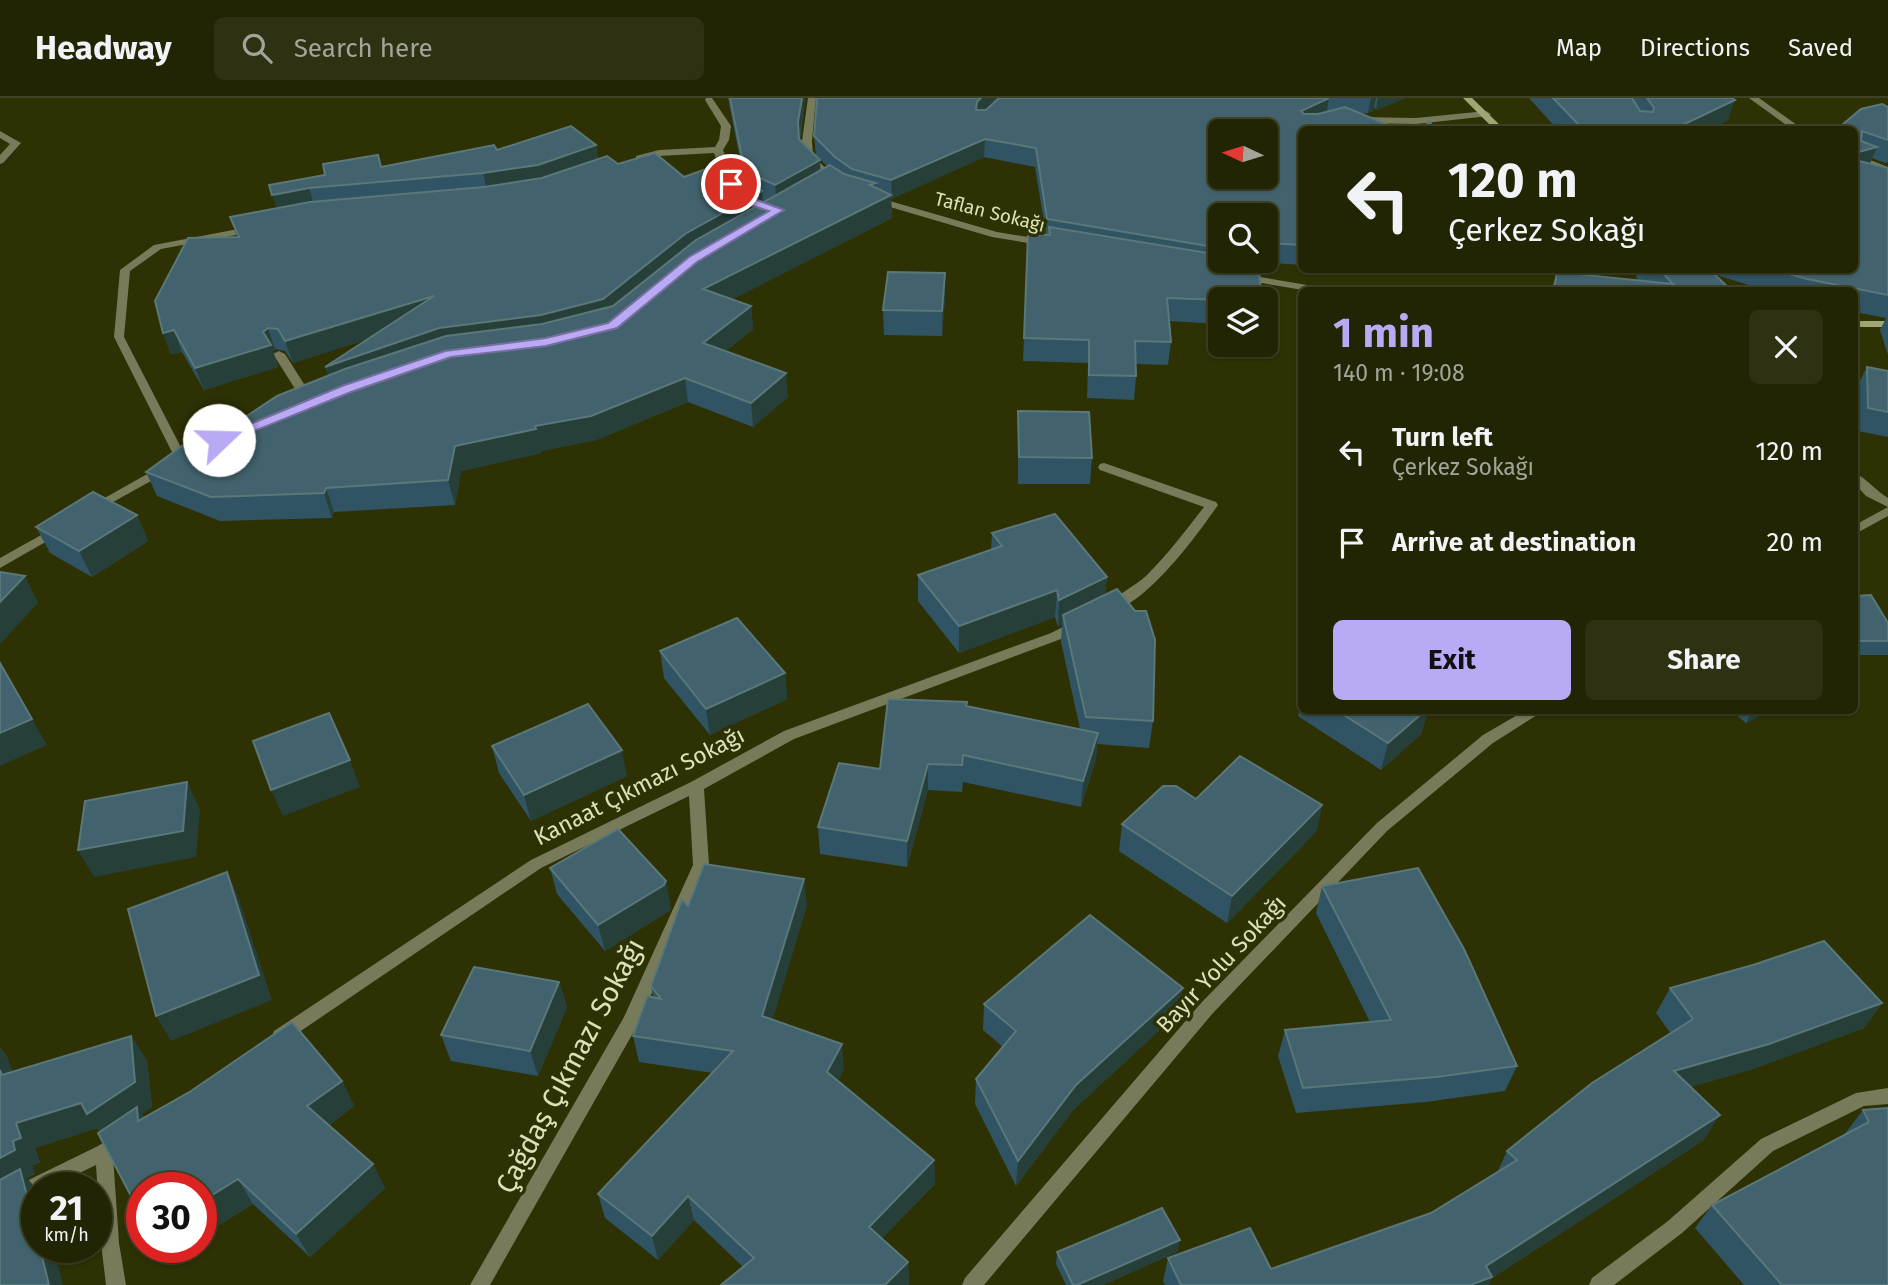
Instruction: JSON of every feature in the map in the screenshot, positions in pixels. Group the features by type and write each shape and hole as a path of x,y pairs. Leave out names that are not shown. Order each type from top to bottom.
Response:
{"main road":[{"path":"1467,98 1498,126"},
{"path":"1858,324 1888,324"}],"street":[{"path":"812,98 808,157 826,183 849,192"},
{"path":"1753,98 1794,126"},
{"path":"709,100 726,126 724,140 718,150"},
{"path":"1344,120 1416,121 1486,114"},
{"path":"0,134 16,143 0,161"},
{"path":"634,160 659,153 718,150"},
{"path":"718,150 731,184 738,192"},
{"path":"1858,158 1888,170"},
{"name":"Taflan Sokağı","path":"862,196 996,235 1060,246"},
{"path":"82,515 185,457 119,337 125,270 158,247 264,227"},
{"path":"1228,275 1301,287"},
{"path":"279,354 305,407 322,399"},
{"path":"1858,383 1888,388"},
{"name":"Kanaat Çıkmazı Sokağı","path":"272,1041 536,864 696,786 789,735 1056,636 1131,598 1184,541 1212,505 1104,467"},
{"path":"1858,480 1870,494 1888,503"},
{"path":"1858,528 1888,512"},
{"path":"0,564 70,522"},
{"name":"Bayır Yolu Sokağı","path":"972,1285 1207,1008 1382,827 1488,739 1531,714"},
{"name":"Çağdaş Çıkmazı Sokağı","path":"480,1285 631,1021 702,865 696,786"},
{"path":"1599,1285 1675,1227 1767,1145 1862,1098 1888,1096"},
{"path":"0,1203 104,1152 137,1130"},
{"path":"104,1152 110,1244 116,1285"}],"building":[{"path":"730,98 802,98 798,122 799,139 820,160 775,185 747,172 737,160 742,158"},
{"path":"817,98 981,98 977,102 976,110 986,110 999,98 1329,98 1301,111 1304,114 1318,114 1345,107 1391,126 1298,126 1298,245 1278,244 1278,203 1208,203 1208,246 1047,219 1036,148 985,139 891,180 852,169 814,136"},
{"path":"1553,98 1632,98 1640,111 1653,112 1654,108 1647,98 1735,100 1680,126 1580,126"},
{"path":"1882,104 1888,107 1888,140 1862,131 1861,141 1877,147 1858,152 1858,126 1841,126 1861,109"},
{"path":"571,126 596,145 538,165 483,173 309,188 272,195 269,185 325,175 323,164 378,155 381,167 494,145 497,150"},
{"path":"655,153 684,177 723,163 737,178 762,191 685,234 603,299 541,315 439,328 325,367 434,296 285,341 278,329 268,328 263,332 271,345 195,368 174,330 163,333 155,301 188,238 239,237 230,217 310,202 484,187 542,178 607,156 618,164"},
{"path":"1858,161 1888,168 1888,295 1786,273 1858,273"},
{"path":"830,165 844,174 876,183 870,185 891,195 703,289 751,306 703,343 786,373 751,403 685,378 591,416 535,426 536,429 455,446 448,480 326,488 324,493 211,497 146,472 182,446 194,451 277,396 345,369 446,336 542,324 613,306 696,240"},
{"path":"1049,227 1208,253 1208,273 1259,273 1261,287 1208,287 1208,300 1167,298 1171,342 1135,341 1136,376 1089,375 1089,340 1024,338 1028,234 1050,235"},
{"path":"888,272 945,273 942,311 883,310"},
{"path":"1557,273 1673,284 1663,273 1713,273 1728,287 1554,287"},
{"path":"1867,367 1888,371 1888,412 1868,408"},
{"path":"1018,411 1089,412 1092,458 1019,457"},
{"path":"93,492 137,515 79,551 36,527"},
{"path":"1055,514 1107,577 1059,600 1057,590 959,626 918,575 1002,546 992,533"},
{"path":"0,572 25,576 0,602"},
{"path":"1117,589 1135,611 1146,611 1155,640 1153,721 1086,717 1063,615"},
{"path":"1871,595 1888,623 1888,641 1858,641 1858,596"},
{"path":"737,618 785,673 706,709 660,651"},
{"path":"0,663 32,719 0,733"},
{"path":"888,699 967,702 966,706 1098,733 1083,781 963,755 962,765 928,764 907,841 818,827 839,763 880,769"},
{"path":"588,704 622,750 524,795 492,746"},
{"path":"329,713 350,760 271,790 253,741"},
{"path":"1342,714 1421,714 1388,743"},
{"path":"1240,756 1322,805 1232,896 1122,824 1163,786 1176,786 1196,799"},
{"path":"187,782 183,831 78,850 85,801"},
{"path":"618,829 666,881 664,885 598,925 550,868"},
{"path":"704,864 804,879 762,1016 842,1044 827,1072 934,1160 869,1227 908,1262 885,1285 721,1285 754,1258 688,1196 652,1236 598,1194 733,1051 633,1036 647,996 661,999 651,986 682,899 688,906"},
{"path":"1418,868 1464,949 1517,1066 1436,1077 1303,1088 1285,1030 1391,1020 1322,886"},
{"path":"227,872 259,975 156,1016 128,909"},
{"path":"1090,915 1183,988 1076,1085 1018,1161 976,1079 1016,1031 984,1004"},
{"path":"1824,941 1882,1003 1769,1044 1674,1071 1720,1115 1486,1266 1492,1277 1470,1285 1181,1285 1168,1258 1250,1228 1271,1269 1431,1213 1517,1160 1507,1151 1592,1083 1693,1019 1670,988 1753,965"},
{"path":"474,967 559,982 530,1051 441,1035"},
{"path":"292,1022 342,1081 307,1106 373,1164 296,1234 238,1179 217,1192 217,1172 126,1172 126,1186 98,1133 137,1107 138,1121 191,1091"},
{"path":"131,1036 135,1082 87,1114 81,1103 16,1123 21,1138 13,1141 15,1150 0,1158 0,1070 2,1075"},
{"path":"1888,1108 1888,1285 1782,1285 1712,1205 1869,1122 1863,1110"},
{"path":"20,1169 21,1263 44,1263 49,1285 0,1285 0,1180"},
{"path":"1162,1208 1180,1240 1073,1285 1057,1252"}],"route":[{"path":"219,440 346,389 449,354 546,342 612,325 643,303 693,259 778,210 745,200 731,184"}]}
